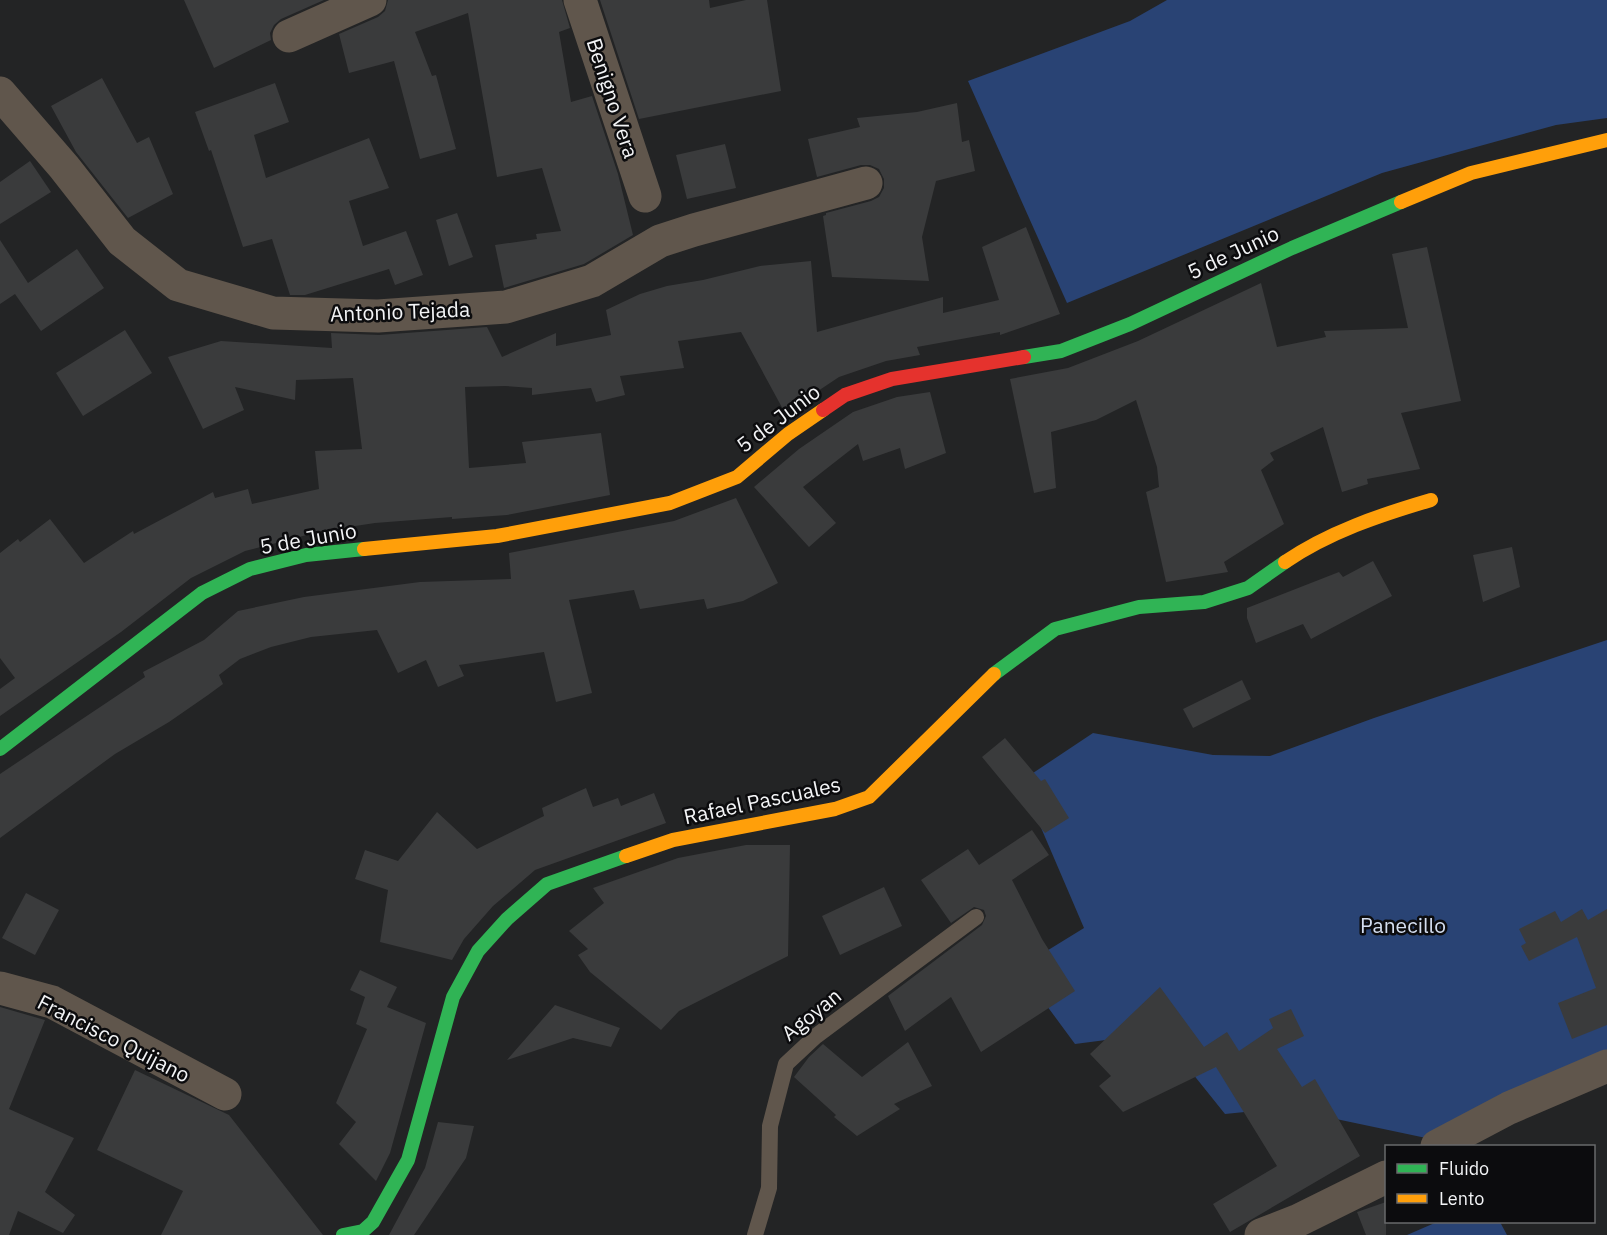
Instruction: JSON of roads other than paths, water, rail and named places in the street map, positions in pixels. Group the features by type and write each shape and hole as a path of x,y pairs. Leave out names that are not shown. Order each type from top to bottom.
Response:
{"street":[{"path":"289,36 370,0"},
{"name":"Benigno Vera","path":"580,0 645,196"},
{"name":"Antonio Tejada","path":"0,93 64,167 122,241 178,285 273,313 378,316 506,307 592,281 660,241 866,183"},
{"name":"5 de Junio","path":"0,749 202,593 250,569 306,555 497,536 670,503 736,477 788,434 845,395 892,379 1061,351 1130,324 1292,248 1471,173 1607,140"},
{"name":"Rafael Pascuales","path":"360,1234 373,1222 408,1161 453,997 478,951 507,919 547,884 673,840 835,809 869,797 998,670 1055,629 1139,607 1203,602 1248,588 1304,549 1368,519 1431,500"},
{"name":"Francisco Quijano","path":"0,988 52,1002 225,1094"},
{"path":"1439,1145 1509,1108 1607,1066"},
{"path":"1261,1235 1297,1221 1371,1186 1385,1177"}],"lane":[{"name":"Agoyan","path":"755,1235 769,1188 770,1126 786,1064 816,1036 976,917"}],"park label":[{"name":"Panecillo","path":"1403,925"}]}
